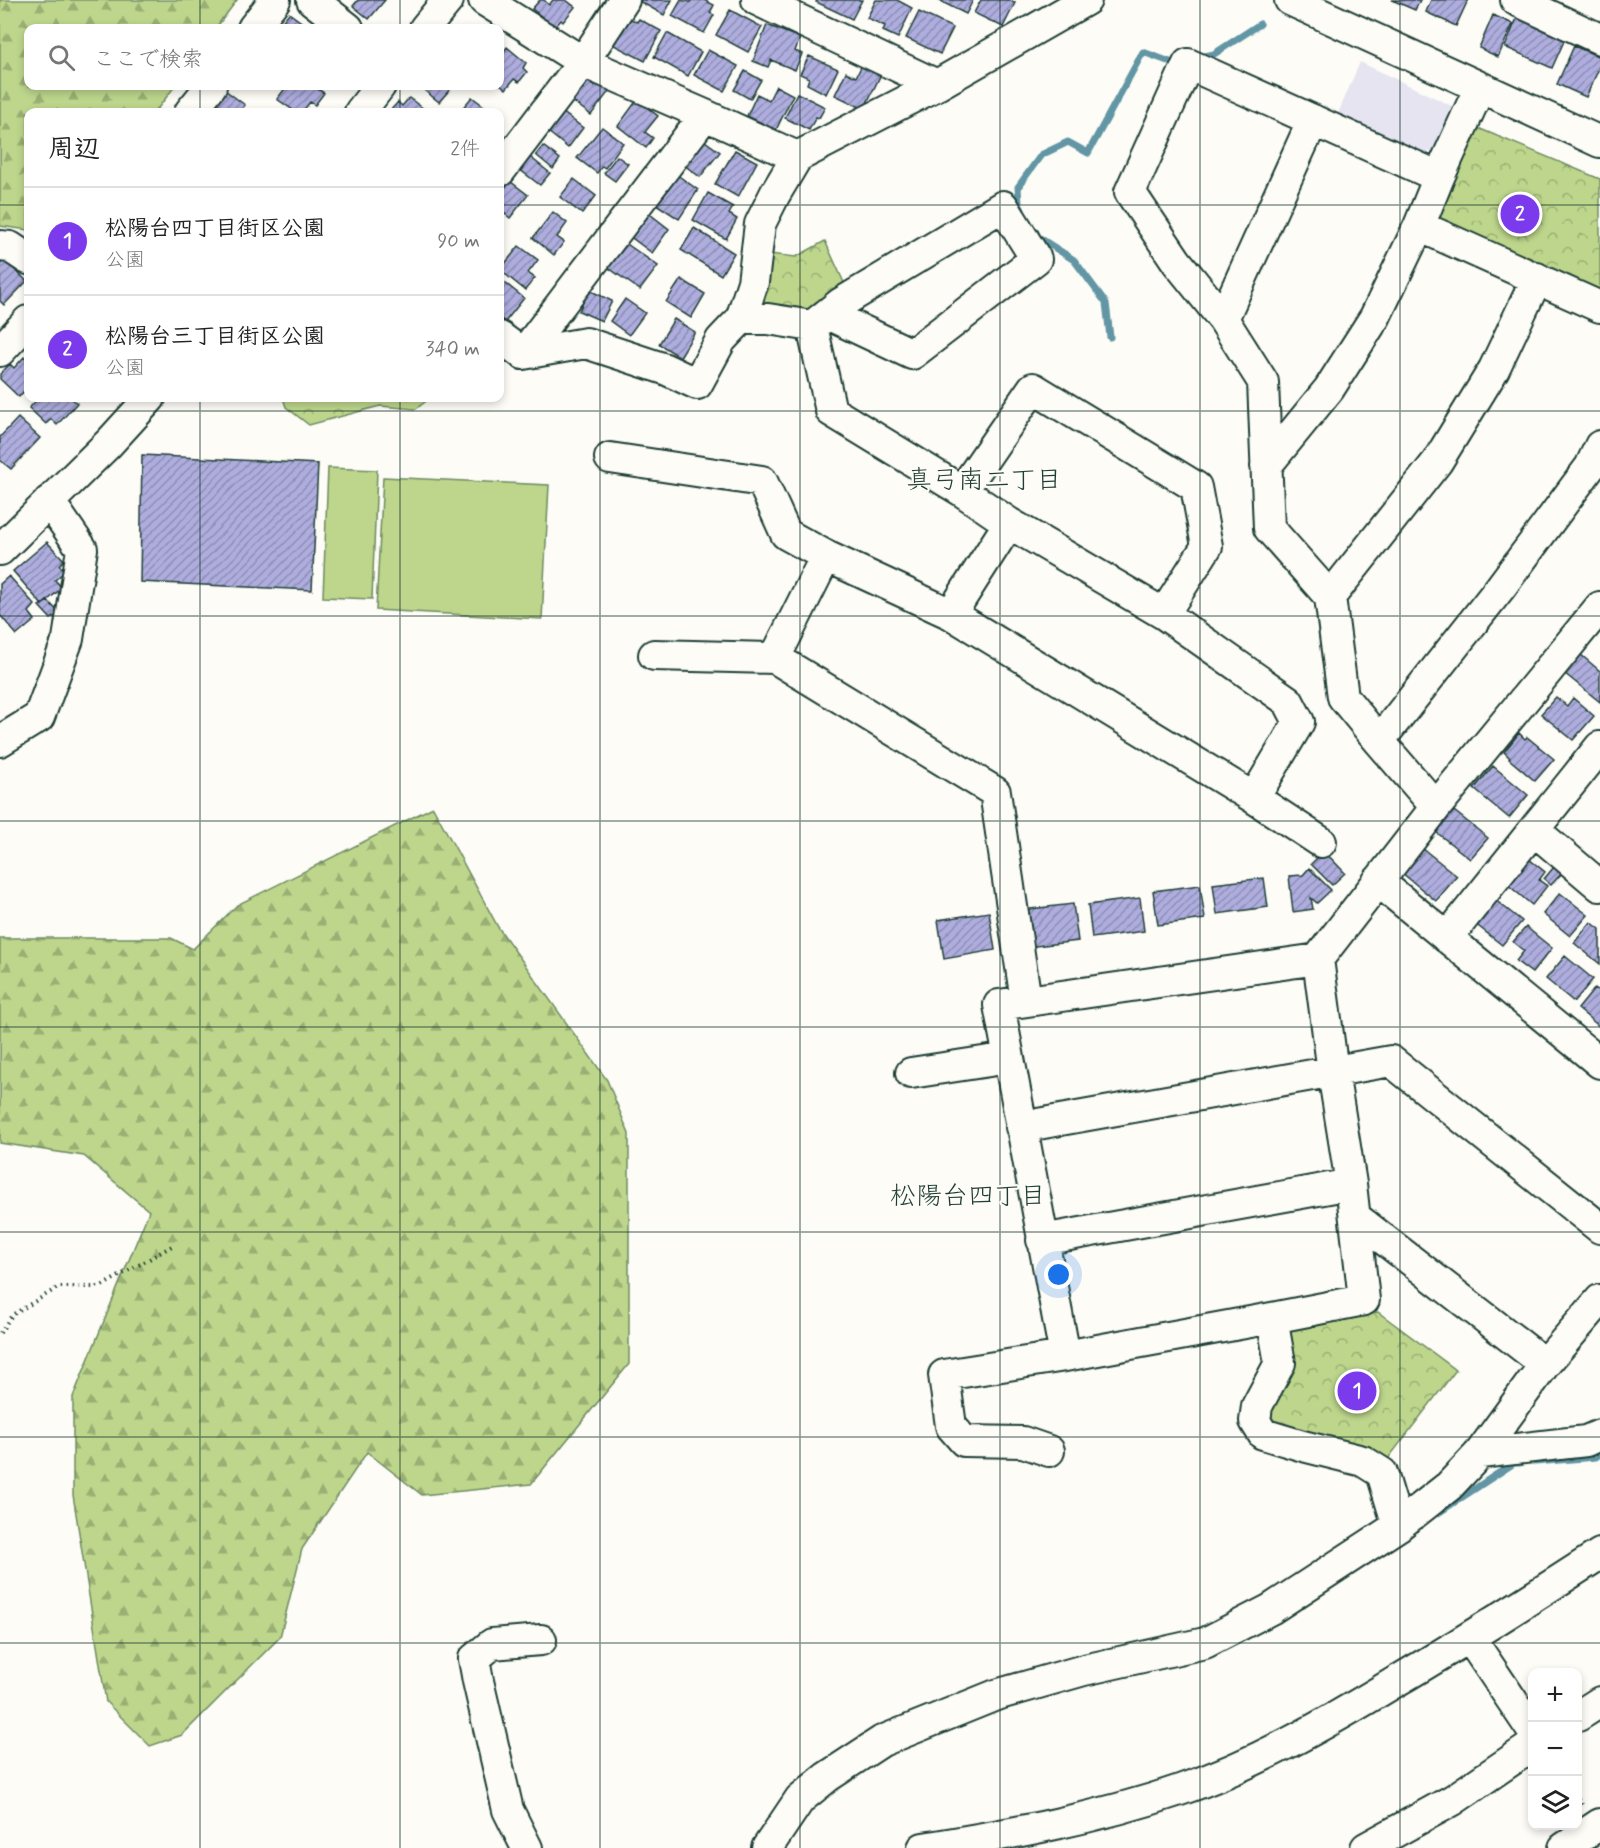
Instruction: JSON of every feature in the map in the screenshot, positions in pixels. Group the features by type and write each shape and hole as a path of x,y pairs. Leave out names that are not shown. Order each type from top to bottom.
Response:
{"street":[{"path":"256,24 275,0"},
{"path":"312,0 343,24"},
{"path":"428,24 448,0"},
{"path":"484,0 583,62 705,114 797,157"},
{"path":"504,166 583,62 624,0"},
{"path":"756,0 937,85"},
{"path":"1516,0 1600,39"},
{"path":"511,345 586,343 665,369 697,384 721,340 741,319 753,282 760,224 797,157 937,85 1074,2"},
{"path":"1301,2 1600,142"},
{"path":"1436,807 1343,697 1330,597 1269,528 1263,382 1222,319 1178,262 1130,192 1188,64 1439,177"},
{"path":"1266,466 1329,389 1375,317 1419,226 1480,87"},
{"path":"193,108 208,90"},
{"path":"363,108 377,90"},
{"path":"511,345 705,114"},
{"path":"1222,319 1313,120"},
{"path":"741,319 819,320 912,354 1036,259 1003,206 841,303 819,320"},
{"path":"1419,226 1600,307"},
{"path":"0,246 10,247 24,256"},
{"path":"1330,597 1437,462 1494,369 1537,278"},
{"path":"819,320 831,411 1010,523 1164,614 1288,701 1299,722 1254,798"},
{"path":"0,351 24,325"},
{"path":"962,491 1033,388 1196,487 1207,546 1164,614"},
{"path":"2,543 109,443 146,402"},
{"path":"1379,741 1500,588 1590,467 1600,446"},
{"path":"610,458 762,481 786,534 826,556 951,614 1254,798 1321,842"},
{"path":"0,741 39,717 68,639 81,549 49,501"},
{"path":"951,614 1010,523"},
{"path":"775,658 826,556"},
{"path":"1065,1356 999,1005 1318,959 1436,807 1600,607"},
{"path":"654,655 775,658 995,792 1026,1001"},
{"path":"1447,938 1600,747"},
{"path":"1534,830 1600,886"},
{"path":"1378,881 1600,1063"},
{"path":"1049,1451 1023,1443 964,1441 951,1426 944,1375 1065,1356 1364,1300 1351,1184 1318,959"},
{"path":"912,1073 1009,1058"},
{"path":"1022,1127 1391,1061 1600,1228"},
{"path":"1042,1240 1351,1184"},
{"path":"1355,1217 1545,1364"},
{"path":"767,1848 800,1798 882,1740 996,1695 1084,1670 1206,1643 1271,1609 1398,1526 1449,1486 1480,1453 1545,1364 1600,1300"},
{"path":"1272,1318 1281,1363 1257,1406 1255,1421 1263,1434 1363,1461 1382,1473 1398,1526"},
{"path":"1480,1453 1586,1441 1600,1435"},
{"path":"923,1848 1042,1828 1109,1813 1182,1789 1279,1749 1336,1718 1470,1638 1600,1554"},
{"path":"1470,1638 1528,1723"},
{"path":"527,1848 508,1810 474,1659 492,1644 541,1640"},
{"path":"1582,1713 1600,1702"},
{"path":"1366,1848 1453,1800 1528,1749"},
{"path":"1564,1848 1599,1829"}],"path":[{"path":"0,1333 12,1315 59,1287 100,1287 172,1246"}],"shaded area":[{"path":"1360,62 1454,107 1437,149 1424,154 1337,116"}],"green space":[{"path":"0,0 237,0 219,24 24,24 24,90 172,90 158,108 24,108 24,229 0,226"},
{"path":"1478,128 1600,179 1600,296 1443,224 1437,203"},
{"path":"825,241 846,287 814,318 755,305 769,254 796,257"},
{"path":"284,402 425,402 416,409 380,406 309,425 286,407"},
{"path":"328,468 377,470 372,599 323,597"},
{"path":"383,477 549,485 542,619 376,610"},
{"path":"433,807 498,927 607,1080 629,1134 629,1364 531,1484 422,1495 367,1452 302,1549 280,1637 182,1735 150,1746 106,1702 73,1495 73,1397 149,1211 84,1156 0,1143 0,938 171,938 193,949 237,905"},
{"path":"1378,1312 1456,1370 1387,1460 1267,1426 1264,1412 1286,1369 1290,1330"}],"building":[{"path":"358,0 385,0 369,19 353,6"},
{"path":"540,0 544,0 549,5 553,0 566,0 575,7 563,22 561,20 555,27 532,9"},
{"path":"637,0 672,0 664,15"},
{"path":"681,0 690,2 691,0 704,0 714,5 710,13 714,15 704,33 672,16"},
{"path":"817,0 862,0 852,19 816,2"},
{"path":"876,0 897,0 912,8 898,38 883,31 885,26 867,18"},
{"path":"938,0 973,0 966,14"},
{"path":"981,0 1008,0 1015,3 1003,27 974,13"},
{"path":"1392,0 1420,0 1415,10"},
{"path":"1431,0 1468,0 1456,26 1426,12"},
{"path":"730,10 762,27 748,52 716,35"},
{"path":"919,12 953,28 940,54 906,38"},
{"path":"289,13 304,24 280,24"},
{"path":"1493,15 1513,24 1498,57 1479,48"},
{"path":"627,17 637,22 639,19 661,31 645,61 612,44"},
{"path":"1517,18 1565,39 1552,68 1505,47"},
{"path":"767,25 800,38 795,51 802,54 795,70 771,60 768,67 753,61"},
{"path":"667,33 701,52 688,76 654,57"},
{"path":"1574,46 1600,57 1600,66 1586,97 1557,84"},
{"path":"507,47 526,63 523,68 527,72 519,82 514,79 506,89 504,87 504,51"},
{"path":"708,50 738,66 724,91 694,75"},
{"path":"809,56 838,69 826,94 807,84 809,78 800,74"},
{"path":"862,65 881,74 864,109 835,95 846,72 856,77"},
{"path":"745,71 761,80 750,99 734,90"},
{"path":"582,77 594,86 598,81 610,90 591,115 567,97"},
{"path":"776,86 793,95 776,130 747,116 757,94 769,100"},
{"path":"225,90 245,105 242,108 223,108 215,103"},
{"path":"284,90 319,90 324,93 315,105 310,102 305,108 290,108 277,99"},
{"path":"424,90 450,90 439,102"},
{"path":"797,93 825,107 809,130 785,118"},
{"path":"472,97 487,108 463,108"},
{"path":"409,98 423,108 393,108 398,102 402,106"},
{"path":"637,100 658,116 645,132 653,138 646,148 618,126"},
{"path":"557,108 583,128 568,148 542,127"},
{"path":"602,127 623,143 605,168 602,166 597,173 577,158"},
{"path":"698,136 720,152 700,177 679,161"},
{"path":"543,146 560,159 553,169 536,155"},
{"path":"735,150 757,162 738,197 715,184"},
{"path":"525,153 550,173 540,185 515,166"},
{"path":"617,156 628,164 615,181 604,173"},
{"path":"676,174 698,190 679,219 656,204"},
{"path":"504,177 528,195 510,218 504,213"},
{"path":"574,179 596,196 582,214 560,197"},
{"path":"708,193 733,207 729,214 737,219 726,239 693,220"},
{"path":"646,211 669,229 652,253 628,235"},
{"path":"553,212 567,223 557,237 564,242 554,255 533,238"},
{"path":"694,228 734,253 721,275 681,250"},
{"path":"624,242 658,266 640,290 606,266"},
{"path":"519,246 538,260 528,273 535,278 525,290 504,273 504,265"},
{"path":"4,260 24,278 24,284 4,305 0,301 0,264"},
{"path":"681,279 705,294 691,318 666,302"},
{"path":"504,282 524,298 504,321"},
{"path":"589,290 612,301 602,321 579,311"},
{"path":"625,299 645,313 629,335 610,321"},
{"path":"674,319 695,332 680,357 659,344"},
{"path":"24,357 24,391 19,397 0,379 0,374 10,364 14,368"},
{"path":"35,402 77,403 57,425 51,419 46,424 29,408"},
{"path":"18,418 40,438 11,469 0,460 0,437"},
{"path":"142,455 318,464 312,590 140,582"},
{"path":"47,542 64,560 59,565 65,571 55,580 62,588 42,605 13,571"},
{"path":"9,576 35,605 29,612 35,620 17,635 0,615 0,584"},
{"path":"48,601 59,613 51,619 39,606"},
{"path":"1580,654 1600,671 1600,702 1564,673"},
{"path":"1556,697 1567,706 1573,698 1594,716 1573,740 1541,714"},
{"path":"1519,733 1554,759 1535,781 1504,752"},
{"path":"1493,766 1528,795 1509,818 1474,789"},
{"path":"1454,811 1488,838 1470,859 1436,832"},
{"path":"1422,848 1457,876 1436,901 1402,873"},
{"path":"1324,851 1345,873 1332,885 1311,864"},
{"path":"1529,859 1545,872 1539,880 1547,886 1532,905 1508,885"},
{"path":"1554,867 1562,873 1551,885 1544,879"},
{"path":"1309,868 1331,890 1317,903 1311,898 1313,909 1293,912 1289,876 1303,875"},
{"path":"1264,878 1268,907 1217,914 1213,884"},
{"path":"1200,885 1205,919 1158,925 1153,891"},
{"path":"1560,893 1588,915 1570,936 1543,914"},
{"path":"1489,895 1522,921 1502,945 1469,919"},
{"path":"1140,898 1144,931 1092,938 1088,905"},
{"path":"1073,904 1078,941 1027,947 1022,910"},
{"path":"989,912 995,950 944,959 938,920"},
{"path":"1591,922 1600,929 1600,964 1574,943"},
{"path":"1526,927 1552,948 1532,973 1516,961 1524,951 1513,942"},
{"path":"1565,956 1593,979 1574,1002 1546,979"},
{"path":"1595,988 1600,992 1600,1027 1578,1009"}],"waterway":[{"path":"1200,57 1214,54 1260,24"},
{"path":"1022,210 1019,204 1018,187 1041,155 1068,142 1088,153 1143,52 1173,63 1180,61"},
{"path":"1036,232 1038,237 1074,260 1106,303 1110,337"},
{"path":"1535,1462 1596,1457 1600,1454"},
{"path":"1438,1513 1514,1463 1520,1463"}],"place":[{"name":"松陽台三丁目街区公園","path":"1520,214"},
{"name":"松陽台四丁目街区公園","path":"1357,1391"}],"district":[{"name":"真弓南二丁目","path":"984,479"},
{"name":"松陽台四丁目","path":"968,1195"}]}
